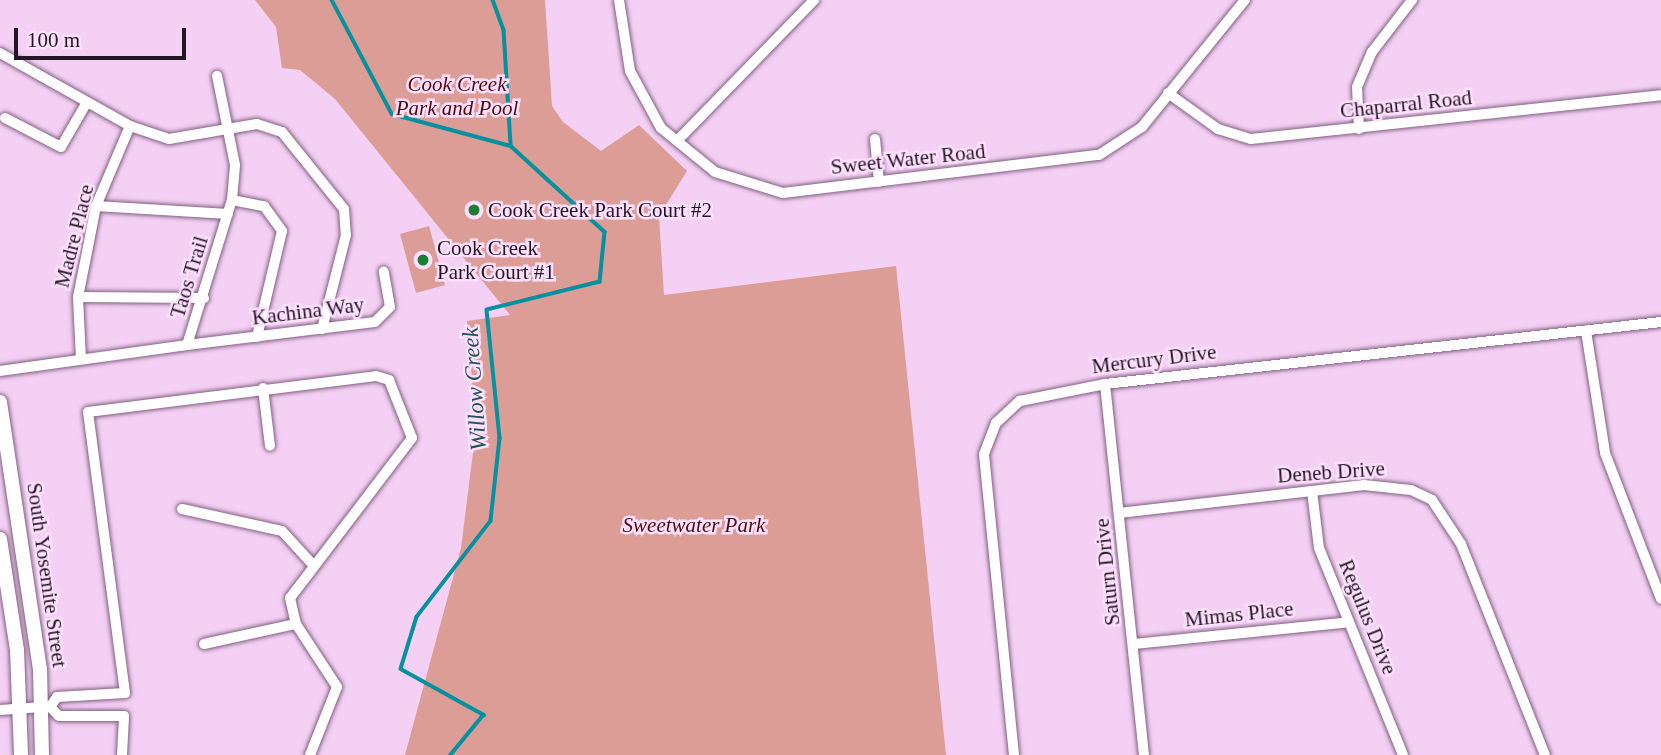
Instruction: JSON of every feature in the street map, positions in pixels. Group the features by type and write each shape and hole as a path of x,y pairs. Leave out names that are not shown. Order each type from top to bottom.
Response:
{"main road":[{"name":"South Yosemite Street","path":"0,402 42,707 42,755"},
{"name":"South Yosemite Street","path":"0,539 21,708 21,755"}],"street":[{"name":"Sweet Water Road","path":"619,0 630,71 649,109 677,141 715,172 757,188 783,192 1100,155 1129,138 1245,0"},
{"path":"677,141 814,0"},
{"path":"1359,129 1357,87 1372,52 1412,0"},
{"path":"0,53 130,126 169,139 257,124 282,132 344,209 346,235 322,329"},
{"name":"Taos Trail","path":"0,371 187,345 204,298 232,200 231,130 217,76"},
{"name":"Chaparral Road","path":"1168,93 1233,136 1359,129 1661,95"},
{"path":"5,118 61,147 87,102"},
{"name":"Madre Place","path":"81,359 78,298 96,206 130,126"},
{"path":"875,139 879,182"},
{"path":"232,200 264,206 282,231 257,337"},
{"path":"96,206 228,214"},
{"name":"Kachina Way","path":"187,345 322,329 385,318 390,307 384,272"},
{"path":"78,298 204,298"},
{"name":"Mercury Drive","path":"1014,755 984,453 996,423 1020,401 1105,384 1661,322"},
{"path":"1587,331 1605,453 1661,599"},
{"path":"122,755 124,716 59,716 50,707 57,697 125,693 88,412 263,388 389,380 412,438 290,598 296,624 337,687 310,755"},
{"name":"Saturn Drive","path":"1105,384 1144,755"},
{"path":"263,388 270,446"},
{"name":"Deneb Drive","path":"1119,513 1388,485 1432,500 1446,516 1545,755"},
{"name":"Regulus Drive","path":"1312,491 1319,548 1400,754"},
{"path":"182,509 282,531 314,566"},
{"name":"Mimas Place","path":"1134,644 1349,622"},
{"path":"204,644 296,624"},
{"path":"0,710 42,707"}],"green space":[{"name":"Sweetwater Park","path":"255,0 545,0 552,106 563,122 601,151 639,125 687,171 659,216 664,295 896,266 946,755 405,755 461,548 476,429 467,321 510,315 335,99 300,70 282,68 276,27"},
{"name":"Cook Creek Park Court #1","path":"429,226 445,285 416,293 400,234"}],"waterway":[{"name":"Willow Creek","path":"332,0 392,114 511,146 605,232 600,282 487,310 500,438 491,521 417,617 401,669 484,715 451,755"},
{"path":"493,0 504,30 511,146"}],"place":[{"name":"Cook Creek Park Court #2","path":"474,210"},
{"name":"Cook Creek Park Court #1","path":"423,260"}],"park label":[{"name":"Cook Creek Park and Pool","path":"457,96"}]}
